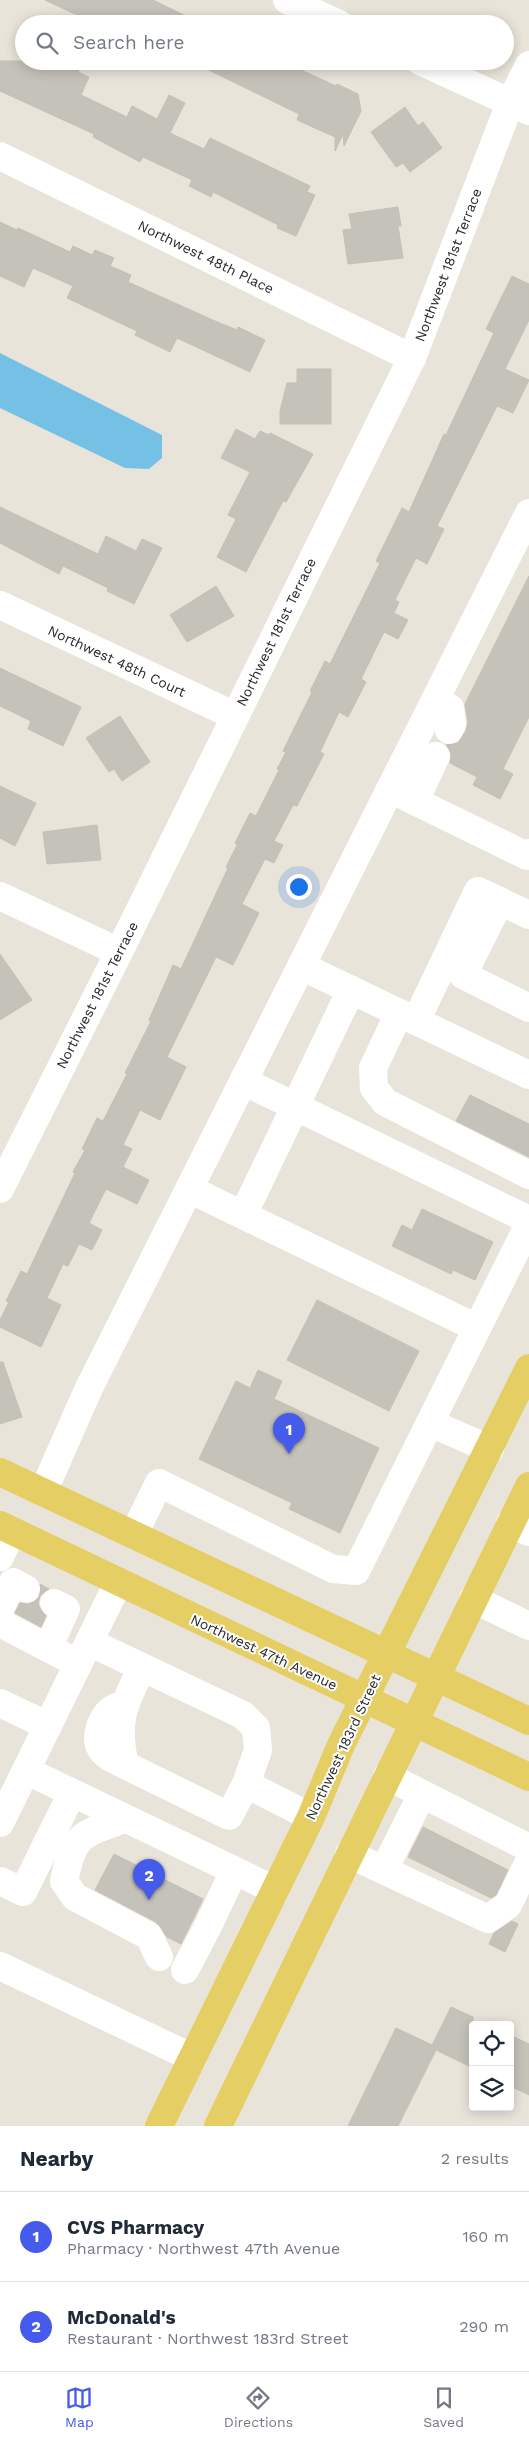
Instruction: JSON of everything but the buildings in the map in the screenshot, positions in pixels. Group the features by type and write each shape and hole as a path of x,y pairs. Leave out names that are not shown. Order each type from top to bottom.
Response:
{"main road":[{"name":"Northwest 183rd Street","path":"159,2126 311,1817 341,1745 529,1368"},
{"path":"0,1472 386,1654 528,1718"},
{"path":"218,2126 473,1599 520,1528 529,1486"},
{"name":"Northwest 47th Avenue","path":"6,1528 118,1583 529,1777"}],"street":[{"path":"287,0 320,15"},
{"name":"Northwest 181st Terrace","path":"0,1189 412,358 520,107 529,65"},
{"path":"440,70 520,107"},
{"name":"Northwest 48th Place","path":"0,156 412,358"},
{"path":"43,1492 89,1388 529,513"},
{"name":"Northwest 48th Court","path":"0,605 235,716"},
{"path":"435,700 450,708 452,724 449,730"},
{"path":"415,801 436,756"},
{"path":"390,789 528,855"},
{"path":"529,915 478,891 408,1017 373,1068 374,1088 385,1102 529,1175"},
{"path":"0,896 119,952"},
{"path":"500,901 463,975 529,1008"},
{"path":"302,966 529,1075"},
{"path":"243,1215 351,990"},
{"path":"243,1081 529,1220"},
{"path":"189,1189 477,1328"},
{"path":"134,1534 159,1483 333,1569 356,1571 529,1224"},
{"path":"430,1423 490,1449"},
{"path":"0,1557 6,1528"},
{"path":"0,1610 13,1582 26,1589"},
{"path":"0,1823 118,1583"},
{"path":"473,1599 529,1626"},
{"path":"48,1648 66,1609 54,1603"},
{"path":"0,1623 48,1648 83,1652 142,1668 243,1715 256,1728 258,1750 246,1784 229,1816 125,1765 120,1732 124,1704 142,1668"},
{"path":"0,1703 48,1726"},
{"path":"26,1771 275,1890"},
{"path":"387,1776 529,1848"},
{"path":"246,1784 311,1817"},
{"path":"12,1887 72,1793"},
{"path":"384,1870 422,1794"},
{"path":"124,1819 86,1833 70,1851 64,1881 75,1897 149,1936 160,1957"},
{"path":"349,1854 490,1919 508,1905 529,1861"},
{"path":"184,1970 208,1926 234,1871"},
{"path":"0,1966 193,2058"}],"water":[{"path":"0,353 162,435 162,458 149,469 125,468 0,408"}],"place":[{"name":"CVS Pharmacy","path":"289,1454"},
{"name":"McDonald's","path":"149,1900"}]}
